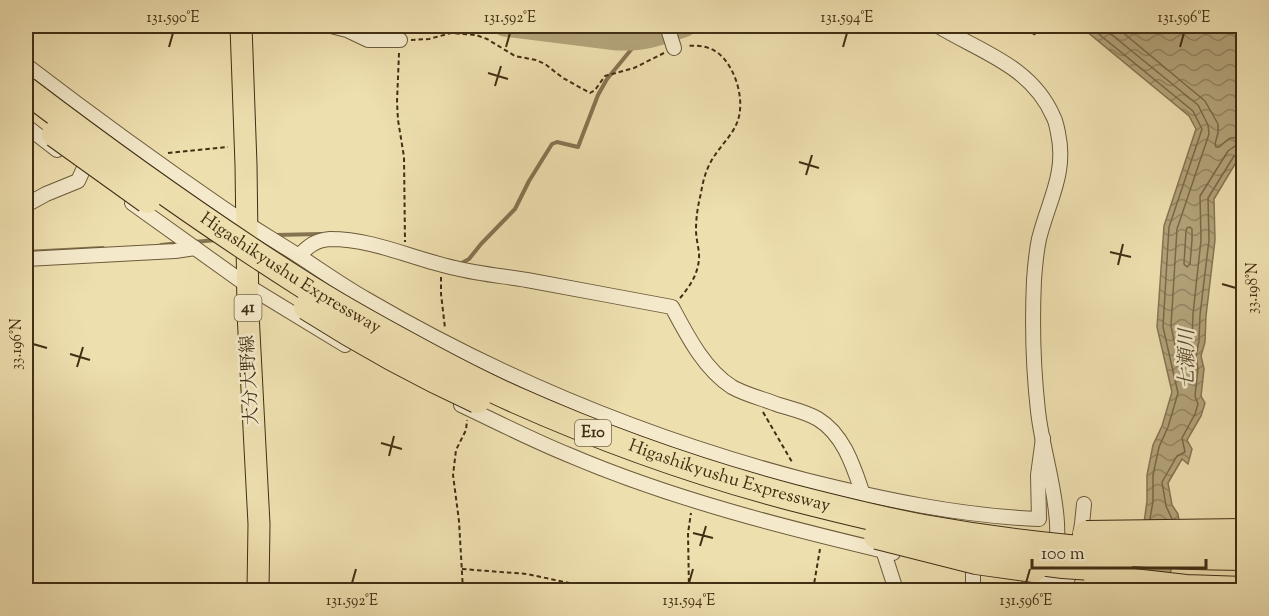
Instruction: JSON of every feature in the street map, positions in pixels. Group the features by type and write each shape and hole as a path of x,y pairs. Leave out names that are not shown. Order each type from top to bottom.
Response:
{"highway":[{"name":"Higashikyushu Expressway","path":"26,90 174,199 301,284 444,365 515,400 594,433 679,464 751,486 879,519 968,536 1093,549 1188,556 1244,557"},
{"name":"Higashikyushu Expressway","path":"26,112 225,255 336,326 432,379 526,423 601,454 746,503 880,543 1063,565 1244,574"},
{"path":"968,536 1244,532"},
{"path":"880,543 1124,582 1186,588 1244,590"}],"main road":[{"name":"大分大野線","path":"241,26 246,144 248,286 259,524 258,591"}],"street":[{"path":"331,26 347,30 368,40 400,40"},
{"path":"667,26 674,48"},
{"path":"938,26 1015,69 1044,99 1055,119 1060,146 1060,171 1035,263 1033,358 1038,413 1057,523 1052,591"},
{"path":"26,65 147,155 247,224 363,298 521,380 651,433 778,473 863,494 934,508 1005,518 1039,519 1038,475 1043,438"},
{"path":"26,126 83,170 248,286 342,343 470,409 569,455 693,500 822,536 880,543 973,570 1041,578 1038,591"},
{"path":"26,205 78,181 83,170"},
{"path":"299,256 312,244 322,240 365,243 458,269 672,307 692,342 712,369 733,387 807,414 826,426 839,440 848,454 896,591"},
{"path":"26,259 195,248"},
{"path":"1064,591 1071,572 1084,504"},
{"path":"973,570 973,591"}],"path":[{"path":"1018,26 1038,36"},
{"path":"404,254 404,157 397,102 400,40 429,39 452,33 476,34 515,56 545,64 563,78 590,93 605,76 634,68 674,48 694,45 710,48 717,52 729,66 733,75 740,103 738,120 711,162 703,183 696,219 699,260 688,288 672,307"},
{"path":"147,155 246,144"},
{"path":"753,396 794,467"},
{"path":"462,591 459,520 453,468 456,450 466,430 470,409"},
{"path":"689,591 688,533 693,500"},
{"path":"813,591 822,536"},
{"path":"462,569 527,574 602,591"}],"water":[{"name":"七瀬川","path":"1080,26 1227,26 1243,35 1243,159 1238,159 1214,199 1215,240 1205,342 1201,356 1204,369 1201,396 1205,403 1201,416 1187,440 1192,449 1188,464 1182,459 1168,483 1172,505 1178,514 1180,527 1168,584 1136,581 1147,501 1147,475 1153,445 1162,426 1172,392 1157,327 1164,226 1196,129 1189,116"}],"waterway":[{"path":"504,26 617,40 653,37 686,26"},
{"path":"460,264 469,259 515,209 552,144 557,142 578,147 598,95 607,79 639,40"},
{"path":"275,235 321,234"},
{"path":"194,242 216,240"},
{"path":"161,245 180,243"},
{"path":"26,252 103,248"}]}
